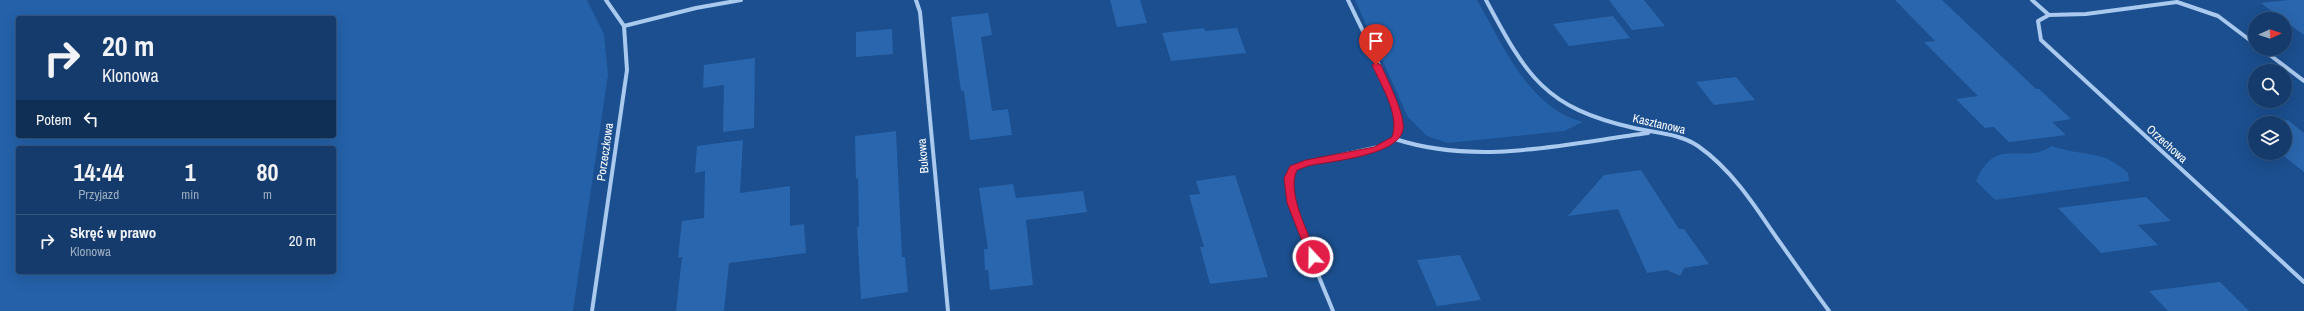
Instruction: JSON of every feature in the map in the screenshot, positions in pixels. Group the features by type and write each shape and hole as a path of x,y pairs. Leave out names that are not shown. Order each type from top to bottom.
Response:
{"street":[{"path":"606,0 624,26 696,8 741,0"},
{"name":"Bukowa","path":"916,0 920,12 948,311"},
{"path":"1333,311 1292,203 1289,178 1294,168 1306,163 1376,149 1396,139 1399,129 1394,104 1348,0"},
{"name":"Kasztanowa","path":"1486,0 1512,48 1533,79 1550,95 1585,115 1650,132 1682,138 1696,144 1718,162 1742,189 1829,311"},
{"path":"2032,0 2049,15 2086,14 2177,2 2208,11 2218,16 2248,39"},
{"name":"Orzechowa","path":"2049,15 2038,21 2041,40 2304,282"},
{"name":"Porzeczkowa","path":"592,311 627,70 624,26"},
{"path":"2271,56 2304,82"},
{"path":"1396,139 1416,147 1456,153 1489,154 1650,132"}],"shaded area":[{"path":"0,0 587,0 604,34 608,75 573,311 0,311"},
{"path":"1355,0 1477,0 1512,62 1534,91 1561,113 1583,122 1564,131 1448,143 1427,136 1408,117"},
{"path":"2052,146 2110,160 2119,165 2128,173 2129,181 1995,200 1976,181 1984,167 1992,159 2011,153 2031,153 2041,151"}],"building":[{"path":"1110,0 1140,0 1147,23 1117,27"},
{"path":"1609,0 1644,0 1665,26 1632,30"},
{"path":"1895,0 1942,0 2036,89 2039,89 2071,119 2052,122 2066,135 2009,142 1994,127 1985,128 1956,99 1978,96 1924,42 1935,41"},
{"path":"2304,0 2304,35 2292,26 2292,12 2273,12 2261,3"},
{"path":"988,13 992,35 981,37 992,111 1008,109 1012,135 970,140 964,91 961,91 951,17"},
{"path":"1613,16 1630,38 1569,46 1553,24"},
{"path":"1204,28 1205,31 1237,28 1246,53 1171,61 1162,33"},
{"path":"892,29 893,54 856,57 856,32"},
{"path":"755,58 754,128 723,132 724,85 703,88 704,65"},
{"path":"1736,77 1755,100 1714,105 1696,82"},
{"path":"2292,123 2304,133 2304,172 2289,160 2292,160"},
{"path":"896,131 902,257 905,257 908,292 861,299 857,227 859,227 858,178 856,179 855,136"},
{"path":"743,140 740,193 790,186 790,226 804,224 806,253 729,263 724,311 676,311 682,257 678,258 682,221 704,218 705,171 695,173 697,146"},
{"path":"1641,170 1679,229 1684,229 1709,264 1684,268 1680,276 1667,270 1647,273 1618,209 1568,216 1604,175"},
{"path":"1235,175 1268,277 1210,284 1200,247 1204,247 1189,195 1200,194 1196,181"},
{"path":"1013,184 1016,198 1083,191 1087,212 1026,220 1033,285 990,290 988,270 985,270 984,249 988,249 979,188"},
{"path":"2146,197 2171,221 2138,225 2158,245 2101,253 2058,208"},
{"path":"1460,255 1481,300 1437,306 1417,260"},
{"path":"2220,282 2249,311 2168,311 2149,291"}],"route":[{"path":"1313,257 1292,203 1289,178 1294,168 1306,163 1376,149 1387,145 1396,139 1399,129 1394,104 1376,65"}]}
